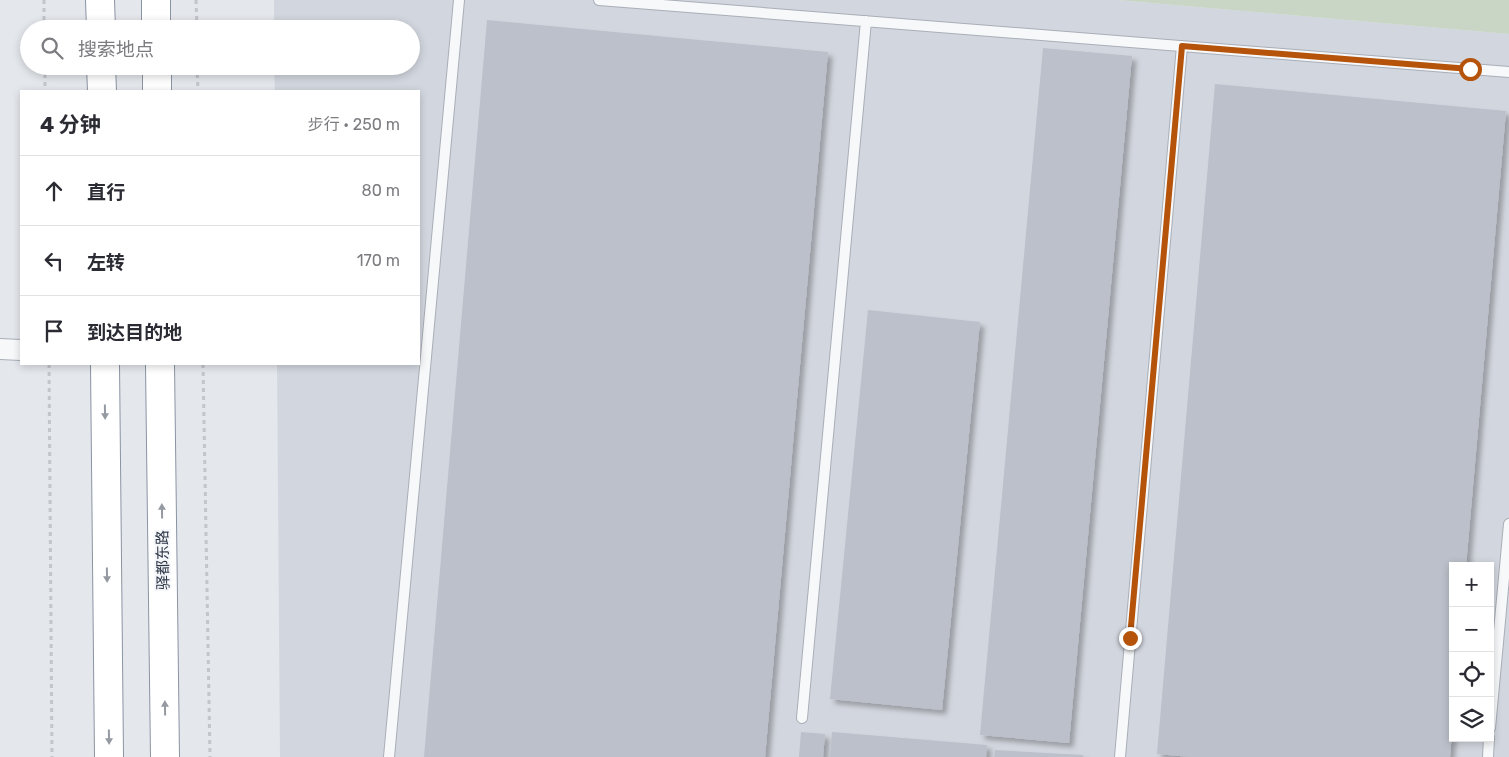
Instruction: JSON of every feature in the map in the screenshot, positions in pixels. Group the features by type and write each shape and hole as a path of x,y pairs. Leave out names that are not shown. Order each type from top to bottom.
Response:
{"highway":[{"path":"100,0 101,20"},
{"path":"156,0 156,20"},
{"path":"101,75 102,90"},
{"path":"156,75 157,90"},
{"path":"105,365 109,757"},
{"name":"驿都东路","path":"160,365 166,757"}],"street":[{"path":"0,349 20,350"}],"lane":[{"path":"390,757 459,0"},
{"path":"599,0 1509,72"},
{"path":"802,718 866,21"},
{"path":"1120,757 1182,46"},
{"path":"1493,697 1509,524"},
{"path":"1488,757 1489,742"}],"path":[{"path":"44,0 44,20"},
{"path":"196,0 197,20"},
{"path":"45,75 45,90"},
{"path":"197,75 198,90"},
{"path":"49,365 52,757"},
{"path":"203,365 210,757"}],"shaded area":[{"path":"274,0 1116,0 1509,34 1509,757 280,757 277,365 420,365 420,90 275,90 274,75 420,75 420,20 274,20"}],"green space":[{"path":"1117,0 1509,0 1509,34"}],"building":[{"path":"487,20 828,52 765,757 424,757"},
{"path":"1043,48 1132,56 1069,743 980,735"},
{"path":"1215,84 1506,111 1466,562 1449,562 1450,757 1191,757 1157,754"},
{"path":"868,310 980,322 942,710 830,699"},
{"path":"801,732 825,734 823,757 799,757"},
{"path":"832,732 987,745 986,757 830,757"},
{"path":"995,750 1083,755 1083,757 994,757"}],"route":[{"path":"1130,638 1182,46 1470,69"}]}
